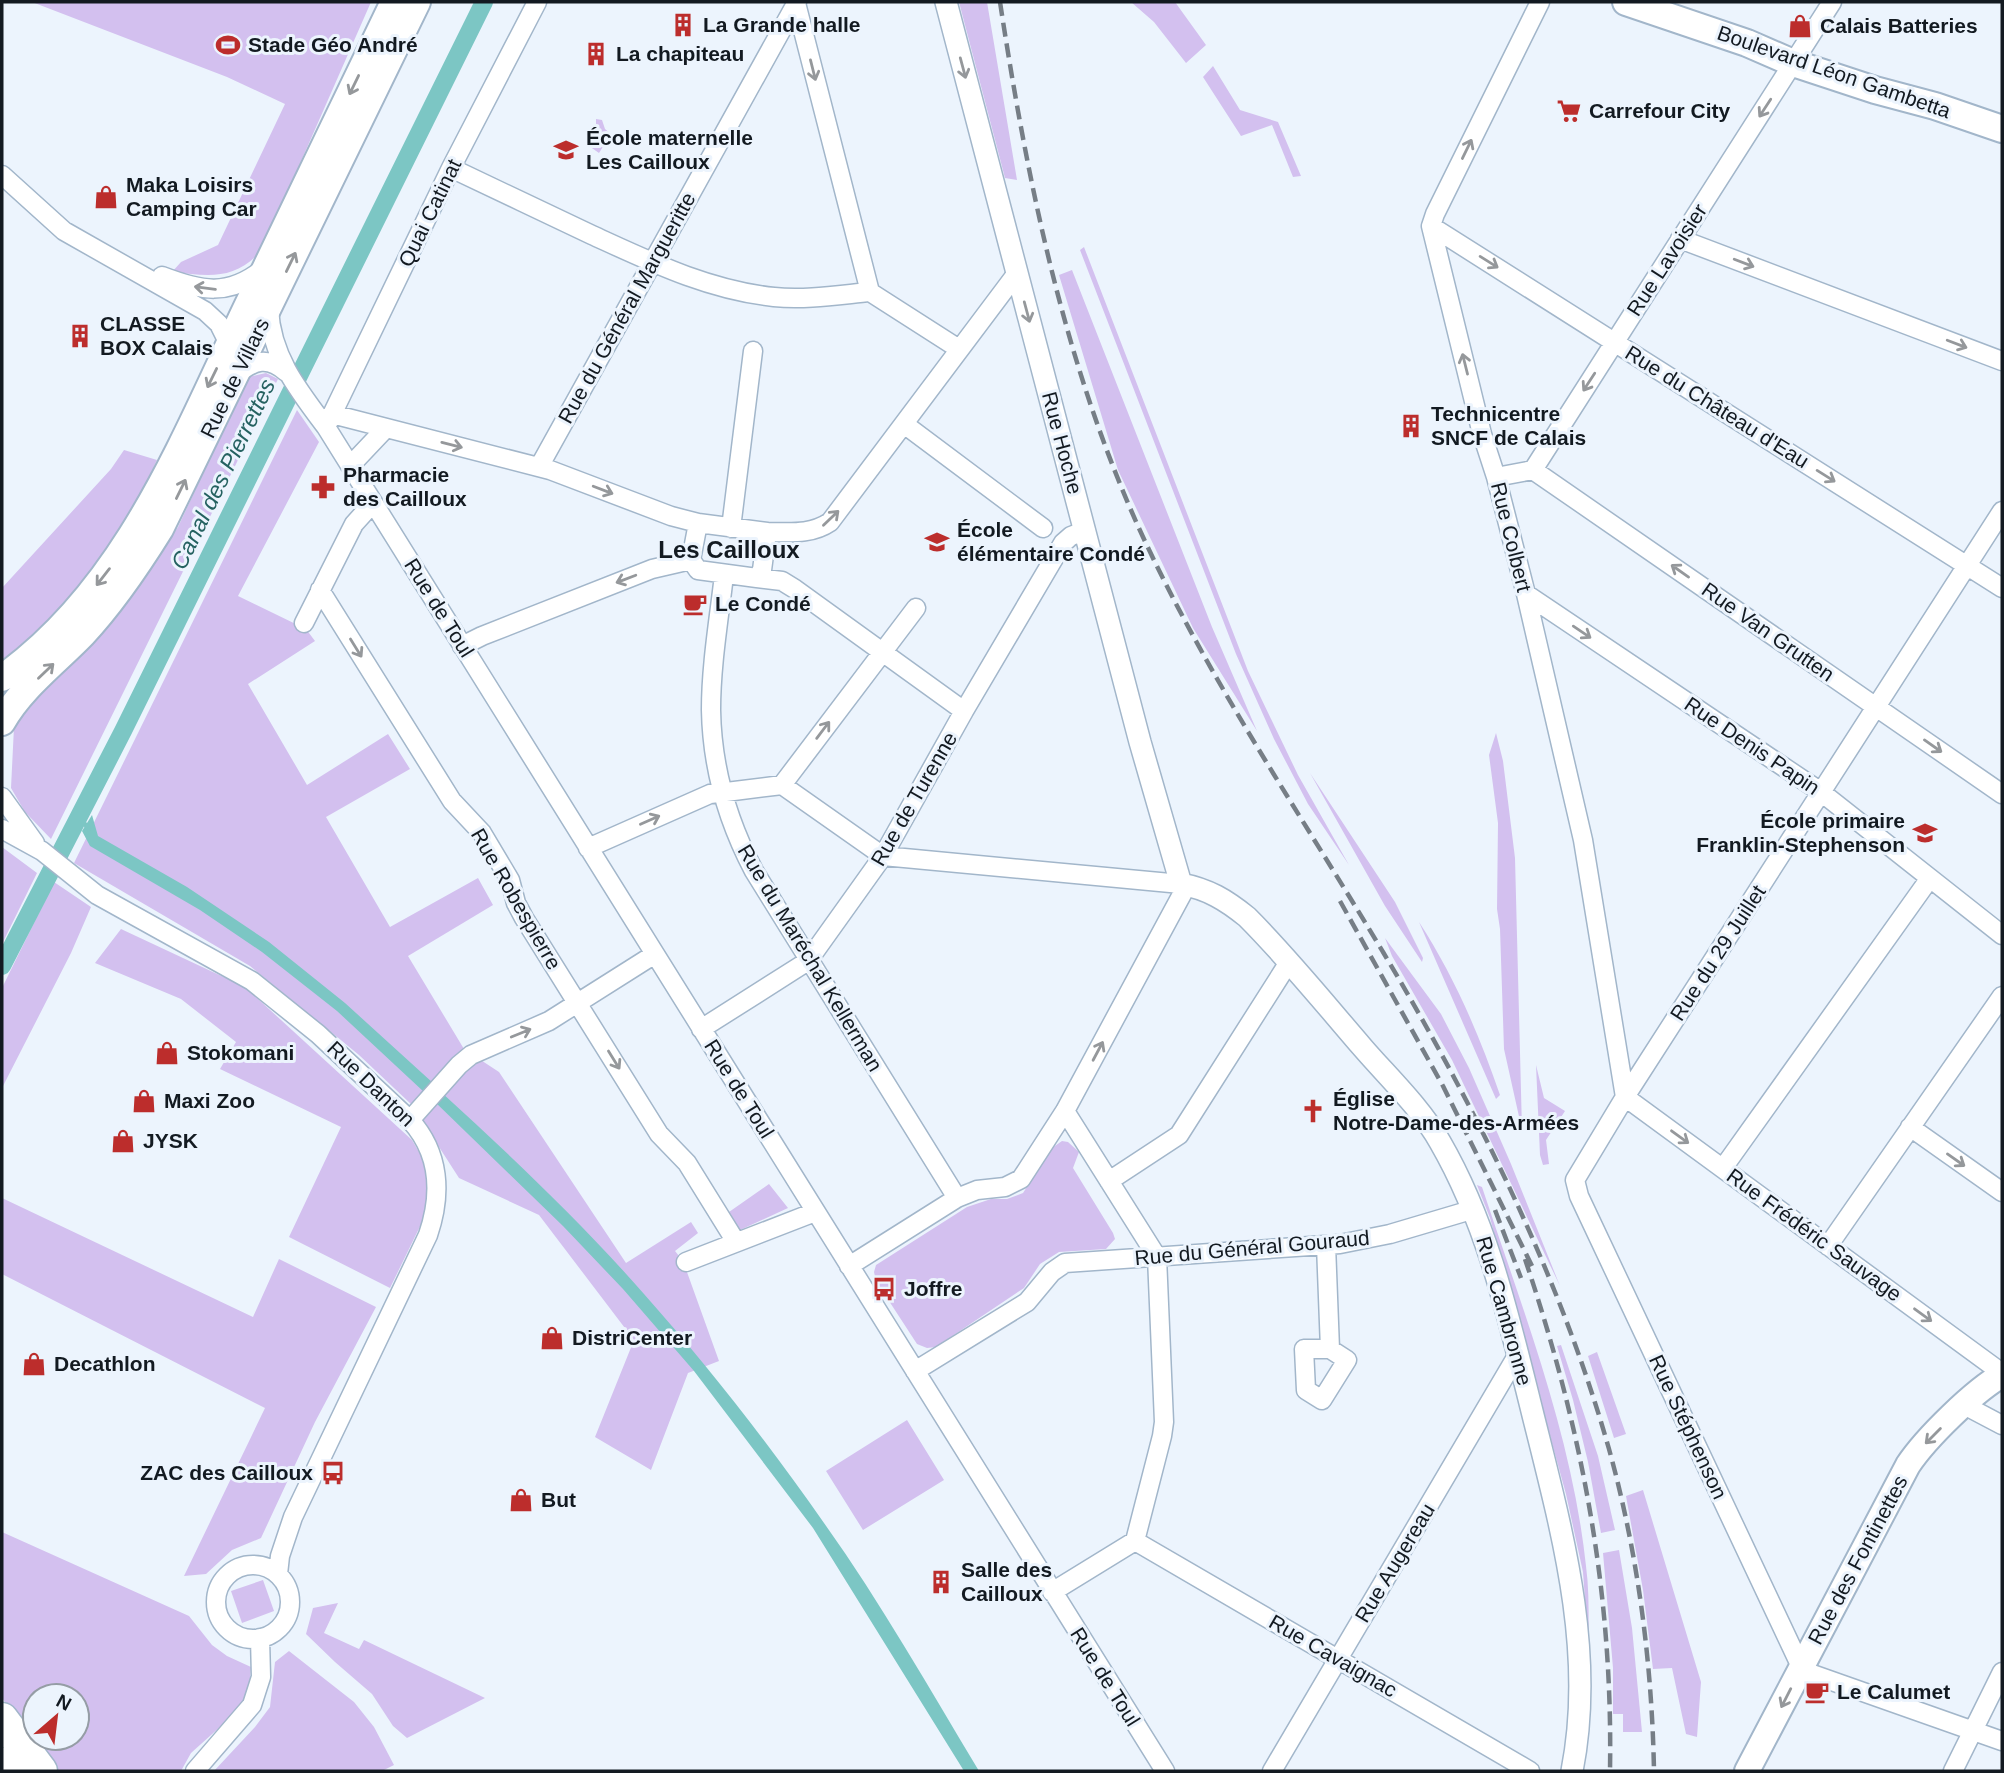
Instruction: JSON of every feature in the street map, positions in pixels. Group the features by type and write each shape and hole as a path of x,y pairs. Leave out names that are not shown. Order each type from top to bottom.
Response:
{"highway":[{"path":"2,1719 41,1771"},
{"path":"2,1764 8,1771"}],"main road":[{"name":"Rue de Villars","path":"2,678 37,651 95,588 122,551 153,498 394,2"},
{"name":"Rue de Villars","path":"2,722 19,697 97,618 144,555 175,503 236,375 270,318 417,2"},
{"name":"Boulevard Léon Gambetta","path":"1626,2 1747,43 2002,118"},
{"name":"Boulevard Léon Gambetta","path":"1659,2 1875,90 1936,106 2002,129"},
{"name":"Rue des Fontinettes","path":"1748,1771 1908,1465 1964,1405 2002,1374"}],"street":[{"name":"Quai Catinat","path":"329,420 451,168 537,2"},
{"name":"Rue Hoche","path":"946,2 1140,742 1184,885"},
{"path":"1431,226 1540,2"},
{"name":"Rue Lavoisier","path":"1534,470 1832,2"},
{"path":"796,3 870,292"},
{"name":"Rue du Général Margueritte","path":"539,467 796,3"},
{"path":"451,168 651,262 704,283 774,297 813,298 870,292 959,349"},
{"path":"2,174 64,231 205,311 219,324 229,344"},
{"name":"Rue du Château d'Eau","path":"1431,226 2002,588"},
{"name":"Rue Colbert","path":"1431,226 1525,594 1583,840 1625,1097"},
{"path":"1681,239 2002,361"},
{"path":"103,254 181,283 215,289 246,282 267,266"},
{"path":"329,420 386,428 539,467 671,516 698,523 767,532 806,531 830,522 1017,273"},
{"path":"270,318 286,373"},
{"path":"731,528 753,351"},
{"path":"236,375 252,363 268,361 286,373"},
{"name":"Rue de Toul","path":"286,373 312,408 329,420 350,466 1165,1771"},
{"path":"904,424 1044,528"},
{"path":"350,466 386,428"},
{"path":"1496,477 1534,470"},
{"name":"Rue Van Grutten","path":"1534,470 2002,794"},
{"path":"304,623 354,524 373,503"},
{"name":"Rue du 29 Juillet","path":"1575,1186 1579,1171 1625,1097 2002,510"},
{"path":"698,523 691,560 698,570 782,581 964,711"},
{"name":"Rue de Turenne","path":"701,1029 808,961 883,856 1063,543 1071,536 1084,531"},
{"path":"757,578 762,570 767,532"},
{"path":"462,646 652,569 691,560"},
{"name":"Rue du Maréchal Kellerman","path":"724,575 711,710 715,752 723,791 745,854 808,961 957,1198"},
{"name":"Rue Robespierre","path":"320,590 452,802 482,833 510,880 519,910 659,1133 688,1163 736,1242"},
{"name":"Rue Denis Papin","path":"1525,594 1821,792 2002,935"},
{"path":"782,785 916,608"},
{"path":"588,849 698,798 723,791 782,785 883,856 1184,885 1065,1111 1021,1179 1005,1187 977,1190 957,1198 849,1266"},
{"path":"2,797 42,851"},
{"path":"2,829 42,851"},
{"name":"Rue Danton","path":"42,851 97,895 252,981 318,1034 410,1120 426,1143 434,1161 438,1183 434,1216 423,1246 293,1517 280,1556 278,1574"},
{"path":"1723,1168 1930,878"},
{"name":"Rue Cambronne","path":"1184,885 1208,891 1228,902 1289,962 1430,1127 1441,1143 1471,1210 1494,1265 1565,1546 1573,1588 1579,1690 1578,1732 1572,1771"},
{"path":"410,1120 471,1055 549,1021 655,954"},
{"path":"1109,1181 1179,1135 1289,962"},
{"path":"1828,1246 2002,996"},
{"name":"Rue Frédéric Sauvage","path":"1625,1097 2002,1374"},
{"path":"1052,1592 1135,1541 1163,1436 1164,1422 1157,1257 1065,1111"},
{"path":"1910,1127 2002,1192"},
{"name":"Rue Stéphenson","path":"1575,1186 1801,1667"},
{"name":"Rue du Général Gouraud","path":"915,1371 1027,1302 1052,1272 1065,1263 1325,1245 1390,1234 1471,1210"},
{"path":"686,1262 816,1212"},
{"path":"1325,1245 1329,1349"},
{"name":"Rue Augereau","path":"1272,1771 1518,1354"},
{"path":"1964,1405 2002,1425"},
{"name":"Rue Danton","path":"255,1565 269,1551 293,1517"},
{"name":"Rue Cavaignac","path":"1135,1541 1530,1771"},
{"path":"255,1565 267,1567 278,1574 290,1593 288,1615 279,1629 270,1635 247,1639 230,1631 219,1617 216,1605 219,1587 229,1574 244,1566 255,1565"},
{"path":"195,1771 253,1706 261,1677 260,1638"},
{"path":"1801,1667 1812,1674 2002,1741"},
{"path":"1952,1771 2002,1672"}],"shaded area":[{"path":"32,2 371,2 262,250 252,260 231,272 221,274 172,272 181,262 218,245 285,104 227,77"},
{"path":"959,2 987,2 1017,180 1005,178"},
{"path":"1131,2 1175,2 1206,45 1186,63 1154,22"},
{"path":"1213,66 1240,110 1278,122 1301,176 1293,177 1272,125 1241,136 1203,77"},
{"path":"596,119 602,120 605,129 611,134 599,153 589,146 586,137 588,129 596,125"},
{"path":"1084,247 1248,671 1298,775 1349,865 1308,804 1274,739 1236,654 1080,250"},
{"path":"1072,270 1212,627 1257,731 1193,628 1118,470 1059,275"},
{"path":"266,373 278,379 51,839 25,812 11,788 14,727 46,688 121,610 178,527 248,377"},
{"path":"297,410 319,442 238,596 306,629 315,641 248,684 307,785 388,734 410,769 326,817 390,927 478,878 493,905 408,956 464,1049 499,1072 626,1263 691,1222 698,1233 675,1251 683,1261 719,1361 688,1373 651,1470 595,1437 634,1340 539,1215 459,1178 412,1105 359,1055 250,966 74,863"},
{"path":"124,450 157,460 132,512 92,574 8,664 2,667 2,588 111,469"},
{"path":"1496,733 1503,761 1515,858 1522,1130 1504,1049 1497,909 1498,823 1489,755"},
{"path":"1310,773 1395,902 1423,958 1422,962 1385,906"},
{"path":"92,815 98,836 187,887 269,942 345,1003 433,1083 424,1092 337,1011 262,952 200,910 90,846 82,831"},
{"path":"2,847 37,873 2,944"},
{"path":"54,882 91,907 71,953 2,1088 2,988"},
{"path":"1419,922 1454,984 1474,1028 1500,1095 1496,1099"},
{"path":"121,929 245,987 412,1140 425,1162 428,1210 390,1288 289,1237 341,1127 220,1069 236,1042 181,999 95,963"},
{"path":"1385,938 1441,1014 1469,1068 1560,1286 1452,1060 1392,956"},
{"path":"1536,1065 1544,1098 1565,1111 1546,1140 1549,1164 1543,1165 1540,1155"},
{"path":"441,1092 596,1241 668,1321 737,1406 845,1553 979,1771 964,1771 813,1528 694,1371 623,1289 563,1226 433,1100"},
{"path":"1062,1141 1068,1142 1079,1152 1073,1168 1115,1239 1106,1249 1059,1252 1040,1264 1024,1288 936,1347 927,1348 917,1344 876,1281 876,1265 967,1207 1023,1193 1052,1148"},
{"path":"769,1184 788,1208 740,1230 729,1212"},
{"path":"1477,1185 1482,1187 1529,1327 1570,1469 1587,1577 1589,1656 1583,1572 1566,1494 1490,1218"},
{"path":"2,1198 253,1317 279,1259 376,1307 315,1422 261,1538 232,1550 206,1574 184,1576 265,1408 2,1274"},
{"path":"1561,1345 1598,1456 1615,1530 1601,1533 1588,1462 1557,1346"},
{"path":"1597,1352 1626,1434 1614,1438 1588,1356"},
{"path":"907,1420 944,1480 863,1530 826,1471"},
{"path":"1643,1490 1701,1682 1697,1737 1686,1734 1672,1668 1653,1669 1643,1590 1626,1496"},
{"path":"2,1532 189,1616 212,1645 227,1656 251,1667 249,1691 240,1709 191,1753 181,1771 55,1771 41,1752 91,1752 91,1682 21,1682 21,1724 2,1698"},
{"path":"1619,1550 1632,1628 1642,1732 1623,1732 1623,1714 1613,1714 1613,1668 1603,1553"},
{"path":"263,1580 274,1611 242,1623 231,1591"},
{"path":"338,1603 324,1633 359,1649 364,1640 485,1698 407,1738 393,1726 372,1694 306,1634 313,1608"},
{"path":"289,1651 354,1702 374,1727 394,1765 382,1771 214,1771 270,1707 275,1662"}],"waterway":[{"name":"Canal des Pierrettes","path":"2,966 123,731 484,2"},
{"path":"78,816 89,829"}],"railway":[{"path":"1000,2 1023,139 1053,275 1092,408 1143,537 1169,591 1227,696 1383,952 1450,1070 1512,1193 1566,1320 1609,1449 1628,1528 1647,1649 1654,1771"},
{"path":"1340,901 1443,1086 1532,1266"},
{"path":"1495,1210 1521,1278"},
{"path":"1525,1259 1563,1385 1590,1511 1606,1639 1610,1771"}],"place":[{"name":"La Grande halle","path":"683,25"},
{"name":"Calais Batteries","path":"1800,26"},
{"name":"Stade Géo André","path":"228,45"},
{"name":"La chapiteau","path":"596,54"},
{"name":"Carrefour City","path":"1569,111"},
{"name":"École maternelle Les Cailloux","path":"566,150"},
{"name":"Maka Loisirs Camping Car","path":"106,197"},
{"name":"CLASSE BOX Calais","path":"80,336"},
{"name":"Technicentre SNCF de Calais","path":"1411,426"},
{"name":"Pharmacie des Cailloux","path":"323,487"},
{"name":"École élémentaire Condé","path":"937,542"},
{"name":"Le Condé","path":"695,604"},
{"name":"École primaire Franklin-Stephenson","path":"1925,833"},
{"name":"Stokomani","path":"167,1053"},
{"name":"Maxi Zoo","path":"144,1101"},
{"name":"Église Notre-Dame-des-Armées","path":"1313,1111"},
{"name":"JYSK","path":"123,1141"},
{"name":"Joffre","path":"884,1289"},
{"name":"DistriCenter","path":"552,1338"},
{"name":"Decathlon","path":"34,1364"},
{"name":"ZAC des Cailloux","path":"333,1473"},
{"name":"But","path":"521,1500"},
{"name":"Salle des Cailloux","path":"941,1582"},
{"name":"Le Calumet","path":"1817,1692"}],"district":[{"name":"Les Cailloux","path":"729,550"}]}
